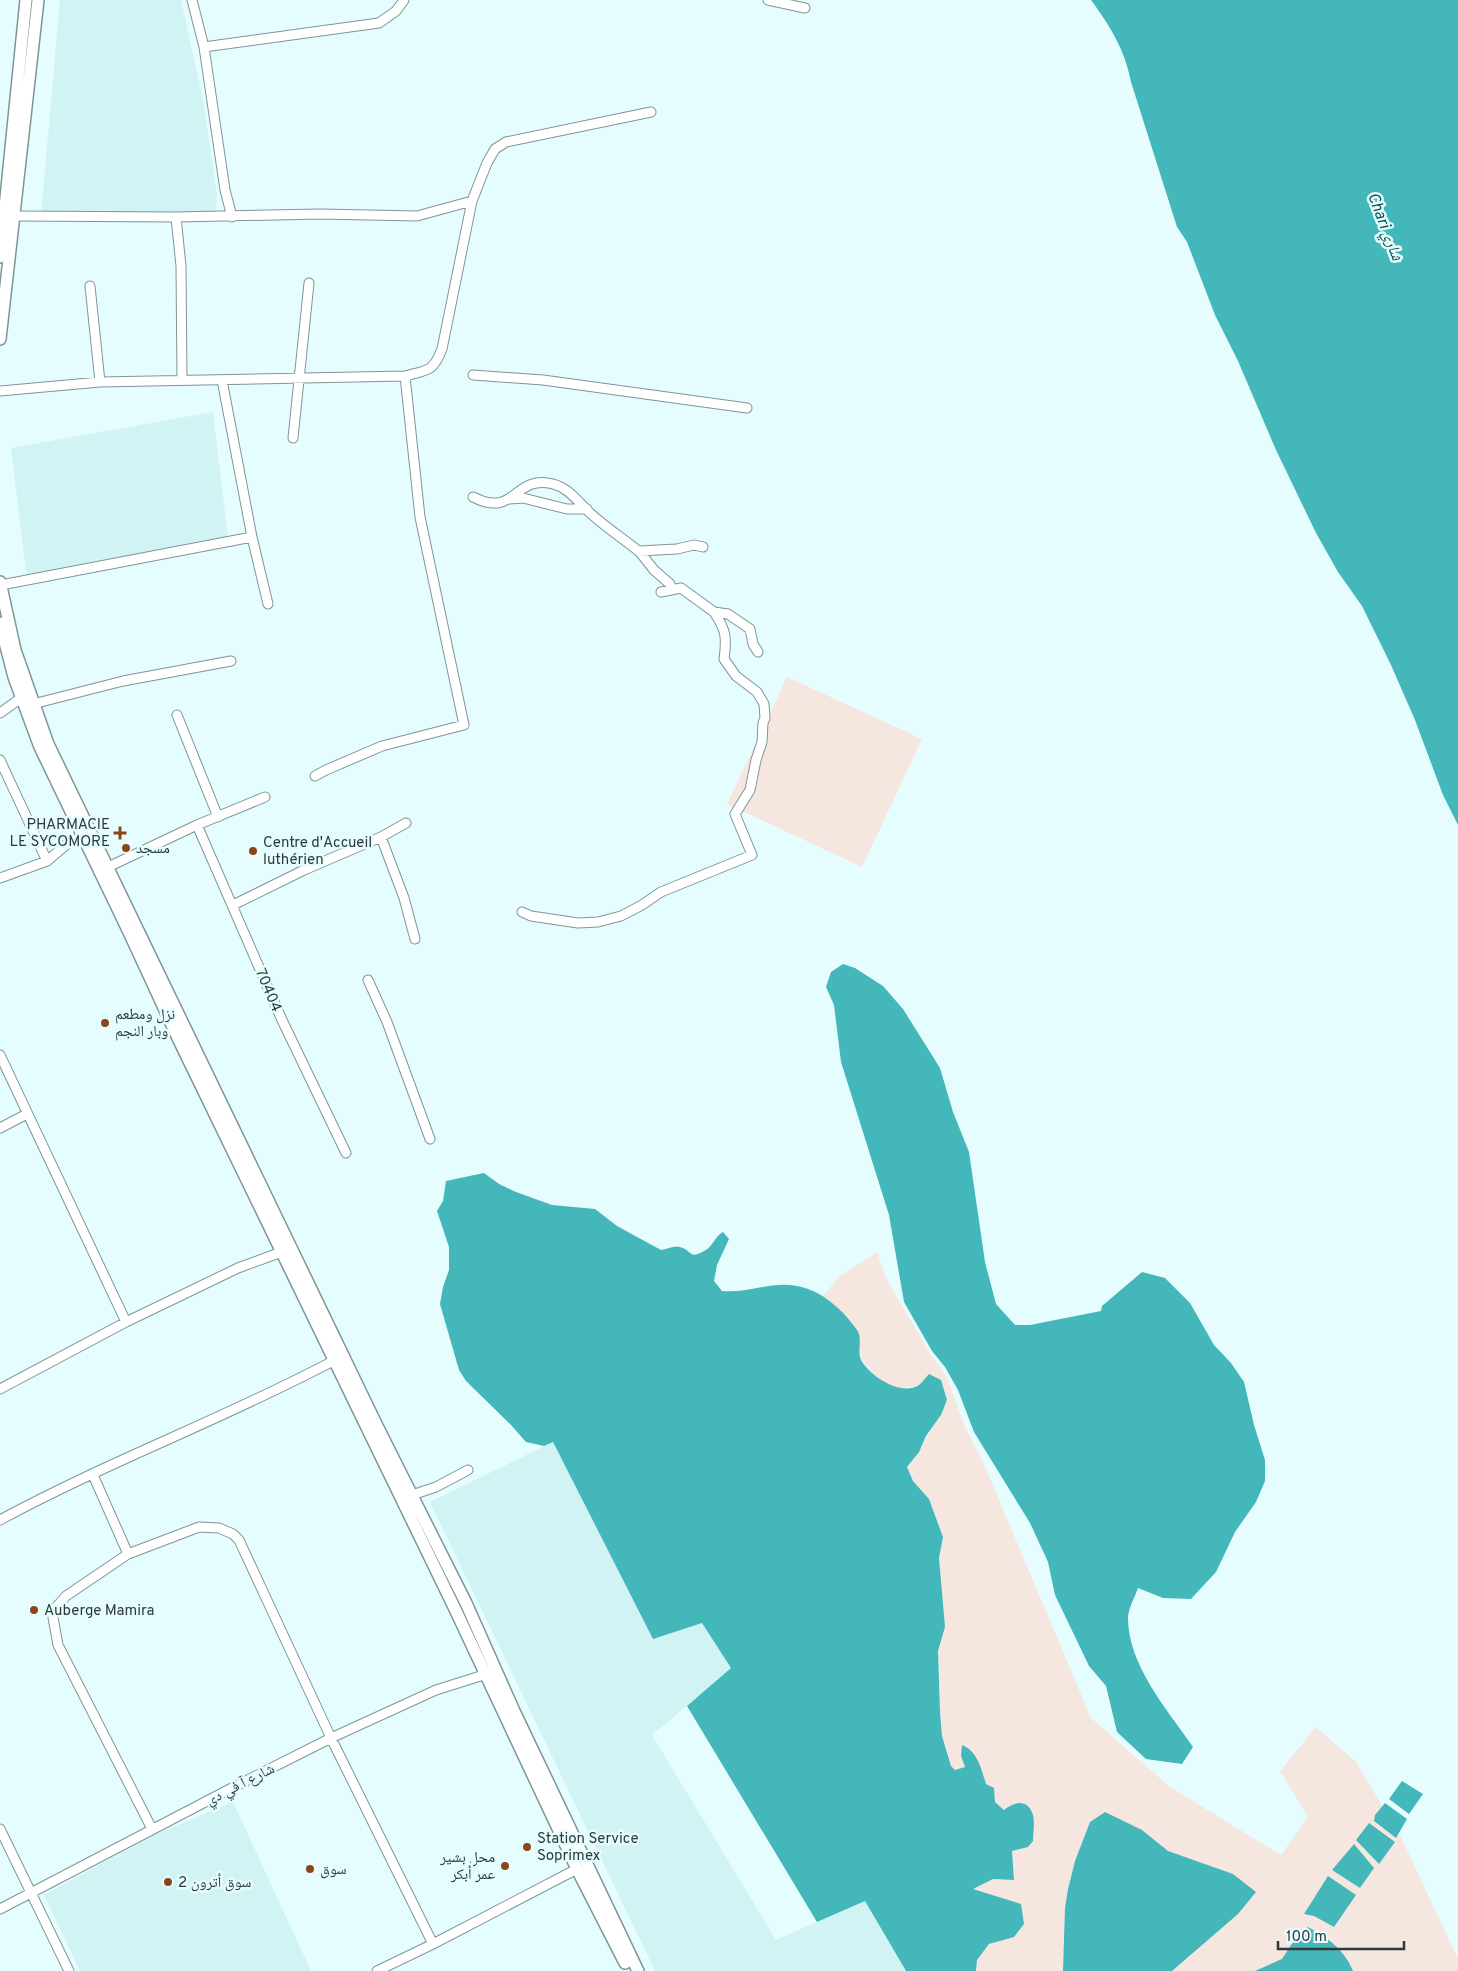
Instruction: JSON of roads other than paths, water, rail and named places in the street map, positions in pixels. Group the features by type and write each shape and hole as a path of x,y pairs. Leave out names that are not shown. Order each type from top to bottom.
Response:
{"main road":[{"path":"0,257 3,194 26,0"},
{"path":"0,340 38,0"},
{"path":"0,584 15,650 33,704 48,744 129,932 177,1036 466,1603 492,1672 576,1869 629,1971"},
{"path":"0,623 21,698 40,747 87,834 108,867 287,1250 335,1360 492,1672 514,1711 638,1971"}],"street":[{"path":"192,0 204,47 225,190 232,217"},
{"path":"204,47 379,23 396,12 404,0"},
{"path":"768,0 806,8"},
{"path":"0,391 100,382 405,376 427,371 436,364 442,349 472,200 487,163 496,149 506,142 651,112"},
{"path":"14,216 232,217 320,214 417,216 472,200"},
{"path":"176,217 181,266 182,380"},
{"path":"293,438 309,282"},
{"path":"90,286 100,382"},
{"path":"472,375 542,380 747,408"},
{"path":"315,776 382,746 464,725 420,516 405,376"},
{"path":"222,380 252,537 268,604"},
{"path":"473,497 489,504 503,502 534,482 562,487 641,553 654,570 670,584"},
{"path":"508,499 523,498 567,509 587,509"},
{"path":"0,584 252,537"},
{"path":"641,553 639,551 677,549 694,545 703,546"},
{"path":"522,912 530,916 578,923 598,922 621,916 661,892 752,855 735,814 750,790 762,742 765,718 764,704 757,692 736,676 724,659 726,636 714,612 681,588 661,592"},
{"path":"714,612 728,614 750,629 753,644 758,652"},
{"path":"33,704 123,681 231,661"},
{"path":"0,713 21,698"},
{"path":"176,715 218,817"},
{"path":"0,760 47,861"},
{"path":"108,867 197,825 264,797"},
{"path":"232,904 381,837 406,823"},
{"name":"70404","path":"197,825 282,1020 346,1153"},
{"path":"0,878 47,861 67,844 87,834"},
{"path":"381,837 404,898 415,939"},
{"path":"368,980 387,1022 430,1139"},
{"path":"0,1055 126,1322"},
{"path":"0,1128 27,1114"},
{"path":"0,1389 126,1322 238,1268 287,1250"},
{"path":"0,1520 300,1379 335,1360"},
{"path":"412,1495 436,1487 468,1470"},
{"path":"93,1475 128,1554"},
{"path":"152,1829 58,1645 52,1612 66,1596 128,1554 198,1527 219,1528 232,1534 239,1540 332,1738 433,1944"},
{"name":"شارع آ في دي","path":"0,1909 152,1829 332,1738 436,1690 492,1672"},
{"path":"0,1829 68,1971"},
{"path":"377,1971 433,1944 576,1869"}],"water":[{"name":"Chari شاري","path":"1091,0 1458,0 1458,825 1443,795 1415,720 1391,665 1362,606 1338,572 1316,533 1276,450 1238,361 1215,315 1187,242 1177,227 1125,59 1110,29"},
{"path":"843,964 855,968 883,986 903,1009 940,1068 953,1112 969,1152 985,1262 996,1304 1015,1325 1030,1325 1101,1311 1102,1306 1142,1272 1165,1278 1190,1303 1214,1345 1231,1363 1244,1382 1254,1425 1265,1460 1265,1481 1256,1502 1235,1532 1216,1572 1191,1599 1163,1598 1138,1588 1128,1614 1134,1653 1161,1702 1193,1747 1182,1764 1146,1759 1117,1732 1106,1686 1089,1666 1055,1595 1048,1562 1030,1523 974,1432 958,1390 945,1367 932,1351 904,1302 889,1215 841,1062 834,1005 826,987 831,972"},
{"path":"484,1173 499,1184 516,1192 552,1205 595,1209 617,1226 661,1250 678,1247 684,1248 696,1255 707,1249 723,1232 729,1239 717,1265 714,1281 722,1291 775,1285 796,1286 808,1289 823,1296 853,1324 860,1337 861,1360 879,1378 895,1387 904,1388 912,1388 919,1385 929,1374 941,1380 947,1400 941,1415 926,1436 919,1452 907,1467 913,1481 929,1499 943,1537 939,1558 945,1627 938,1651 942,1736 951,1766 955,1770 965,1767 961,1756 962,1745 975,1756 986,1784 994,1788 995,1802 1004,1810 1017,1803 1025,1804 1031,1810 1034,1821 1033,1841 1028,1847 1012,1851 1014,1880 993,1879 973,1889 1021,1904 1024,1924 1014,1937 989,1944 977,1960 976,1971 906,1971 865,1901 817,1922 687,1706 731,1668 702,1623 653,1639 553,1442 544,1446 526,1442 466,1381 459,1370 440,1304 449,1270 449,1247 437,1211 443,1201 446,1181"},
{"path":"1402,1781 1423,1794 1409,1814 1389,1799"},
{"path":"1385,1803 1407,1819 1396,1838 1374,1821 1375,1815"},
{"path":"1105,1812 1142,1830 1168,1851 1233,1874 1256,1892 1238,1914 1172,1971 1063,1971 1065,1908 1075,1861 1090,1822"},
{"path":"1369,1823 1395,1842 1379,1864 1356,1840"},
{"path":"1354,1844 1374,1868 1360,1888 1332,1870"},
{"path":"1328,1876 1356,1895 1334,1927 1314,1916 1304,1914"},
{"path":"1308,1927 1335,1945 1345,1956 1353,1971 1255,1971 1282,1959 1291,1945"}],"place":[{"name":"PHARMACIE LE SYCOMORE","path":"120,833"},
{"name":"مسجد","path":"126,848"},
{"name":"Centre d'Accueil luthérien","path":"253,851"},
{"name":"نزل ومطعم وبار النجم","path":"105,1023"},
{"name":"Auberge Mamira","path":"34,1610"},
{"name":"Station Service Soprimex","path":"527,1847"},
{"name":"محل بشير عمر أبكر","path":"505,1866"},
{"name":"سوق","path":"310,1869"},
{"name":"سوق أترون 2","path":"168,1882"}]}
